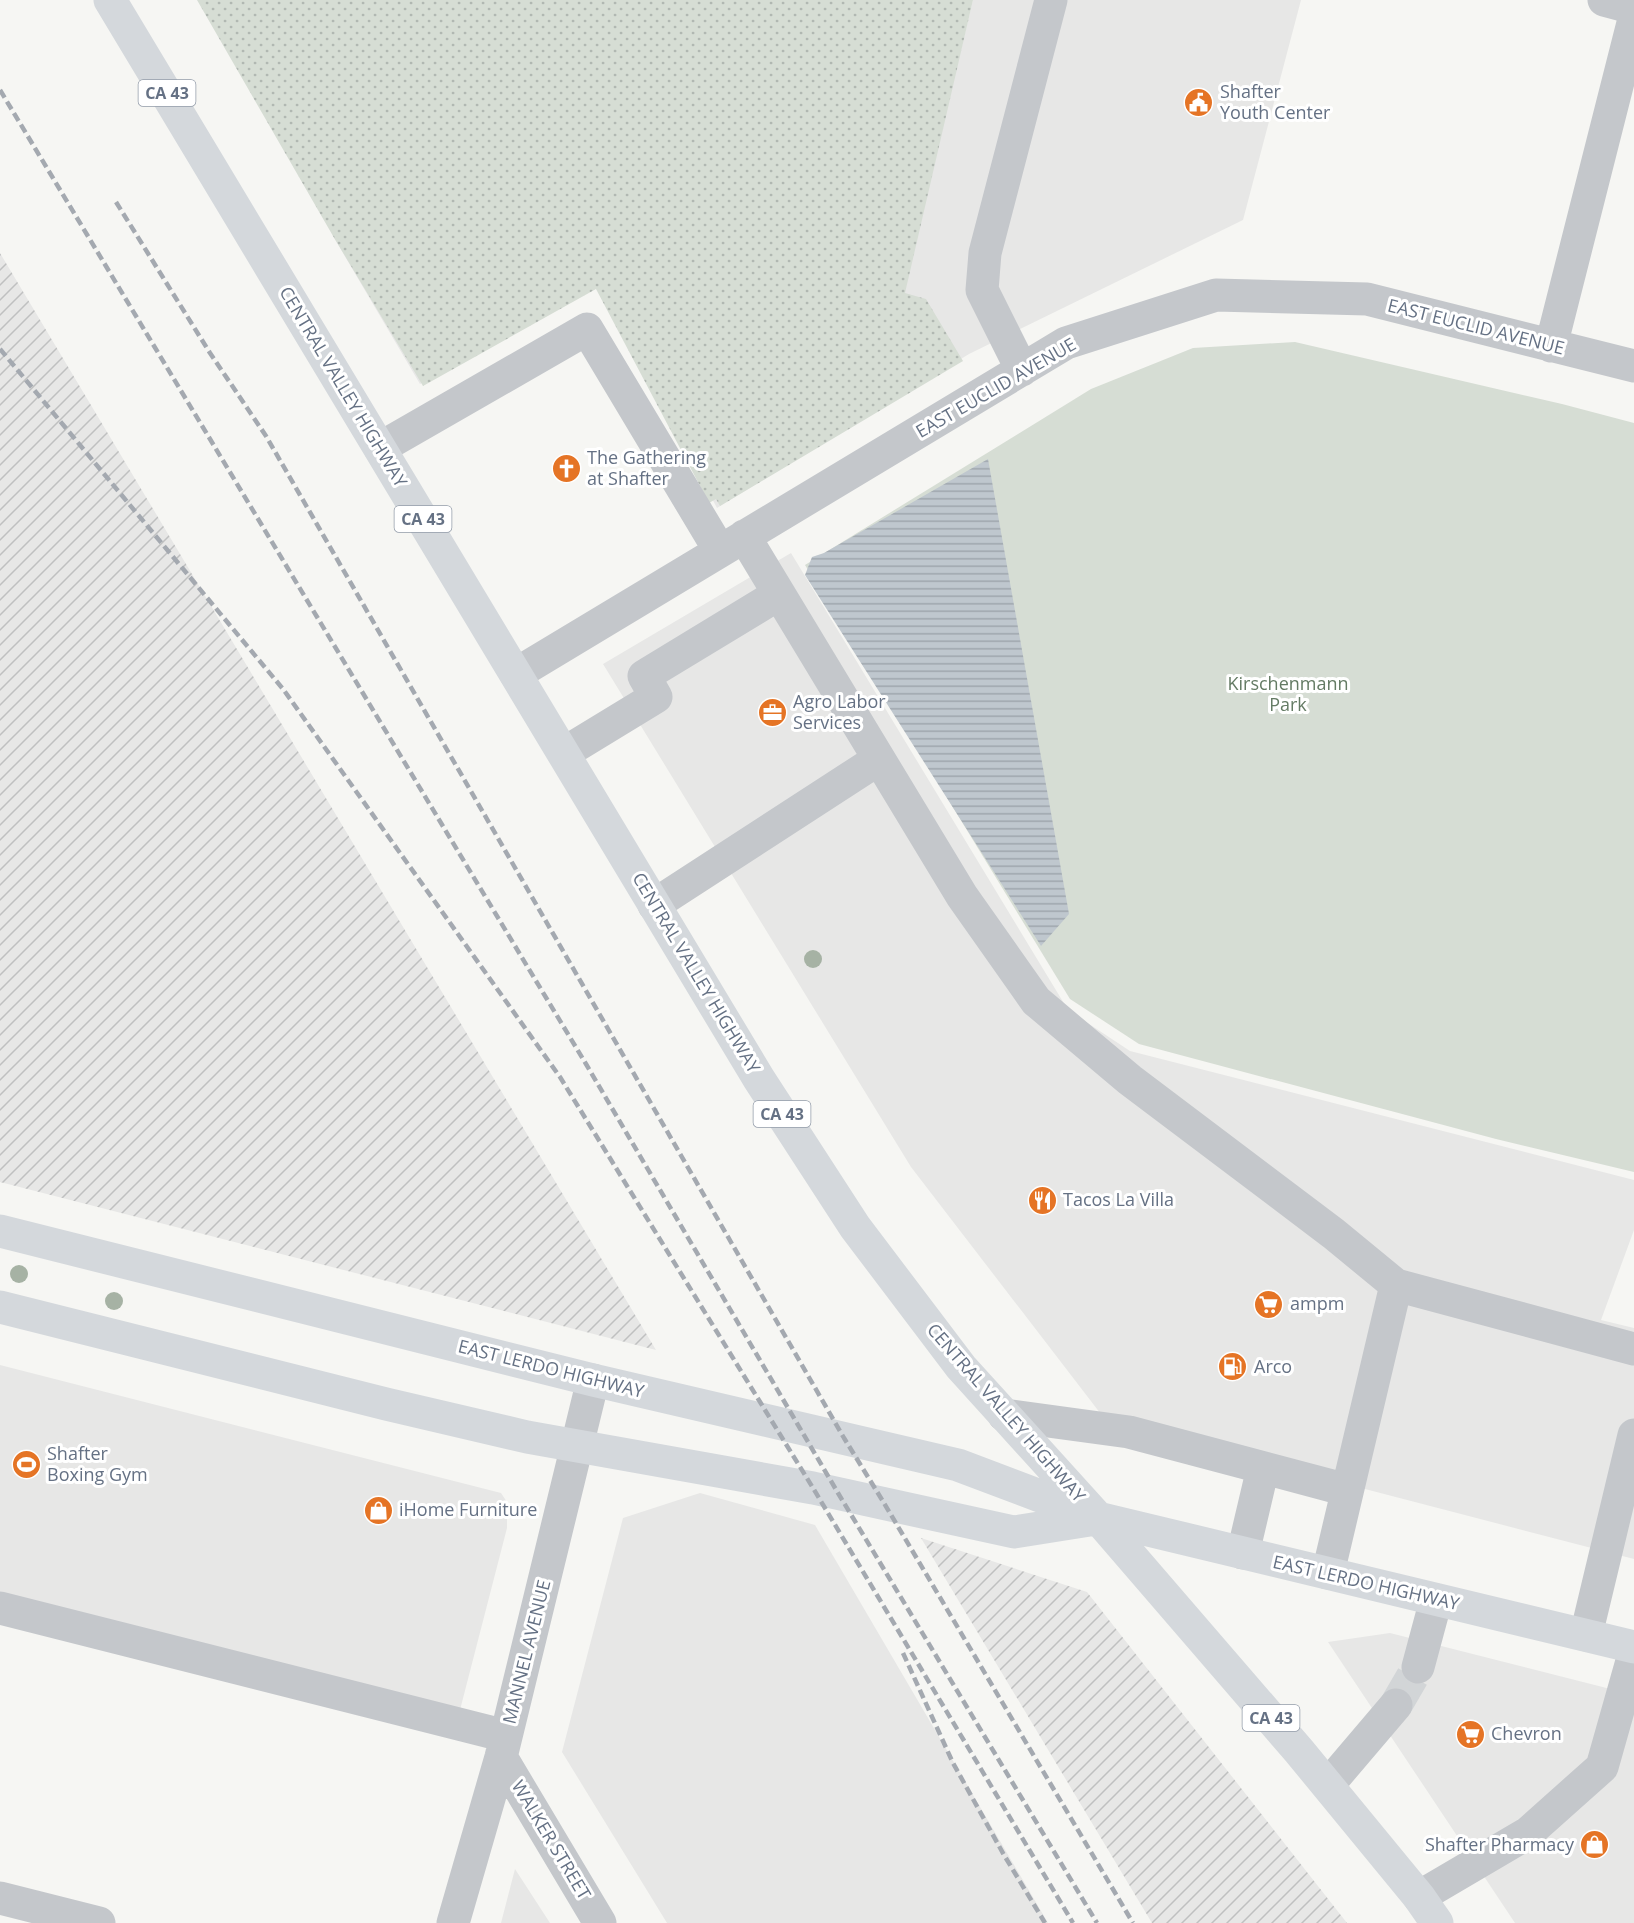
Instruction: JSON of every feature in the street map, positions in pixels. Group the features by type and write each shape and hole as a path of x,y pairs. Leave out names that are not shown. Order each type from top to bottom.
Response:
{"main road":[{"name":"CENTRAL VALLEY HIGHWAY","path":"110,0 759,1079 855,1227 961,1367 1098,1518 1328,1785 1428,1910"},
{"name":"EAST LERDO HIGHWAY","path":"0,1231 593,1380 958,1464 1098,1518 1634,1647"},
{"name":"EAST LERDO HIGHWAY","path":"0,1307 527,1437 821,1490 1014,1532 1098,1518"}],"street":[{"path":"1022,370 982,290 985,253 1051,0"},
{"path":"1604,0 1634,8"},
{"path":"1551,345 1634,18"},
{"name":"EAST EUCLID AVENUE","path":"516,674 1066,343 1216,296 1367,299 1634,366"},
{"path":"380,448 587,329 732,544 779,594 962,896 1036,1001 1130,1080 1334,1234 1396,1285 1634,1349"},
{"path":"564,753 656,697 644,676 779,594"},
{"path":"654,904 879,759"},
{"path":"1328,1573 1396,1285"},
{"name":"MANNEL AVENUE","path":"453,1923 503,1746 593,1380"},
{"path":"1005,1415 1129,1432 1347,1490"},
{"path":"1586,1635 1634,1435"},
{"path":"1243,1553 1263,1468"},
{"path":"1418,1666 1436,1600"},
{"path":"0,1608 442,1721 503,1746"},
{"path":"1428,1910 1528,1833 1602,1767 1634,1654"},
{"path":"1328,1785 1396,1705"},
{"name":"WALKER STREET","path":"503,1746 600,1923"},
{"path":"0,1898 99,1923"}],"shaded area":[{"path":"973,0 1301,0 1243,220 969,354 717,508 599,286 420,384 333,236 365,223 961,50"},
{"path":"0,253 656,1350 0,1182"},
{"path":"988,459 1069,914 1041,946 805,575 812,557 824,553"},
{"path":"791,553 1068,1010 1130,1051 1634,1180 1634,1230 1601,1320 1634,1328 1634,1559 1107,1422 911,1167 603,664"},
{"path":"0,1365 501,1493 507,1502 507,1528 453,1737 0,1619"},
{"path":"700,1493 815,1525 1048,1923 667,1923 562,1752 623,1518"},
{"path":"921,1538 1087,1592 1347,1923 1152,1923"},
{"path":"1390,1633 1634,1695 1634,1923 1515,1923 1328,1642"},
{"path":"515,1869 550,1923 501,1923"}],"green space":[{"path":"197,0 973,0 905,293 926,299 963,361 720,506 716,499 709,503 596,289 423,386 333,236"},
{"name":"Kirschenmann Park","path":"1295,342 1634,423 1634,1172 1496,1139 1139,1044 1070,999 805,565 1091,389 1193,348"}],"tunnel":[{"path":"1396,1705 1418,1667"}],"railway":[{"path":"0,90 586,1064 838,1493 1097,1923"},
{"path":"116,202 210,353 266,436 844,1438 1133,1923"},
{"path":"0,349 283,689 560,1077 813,1488 1073,1923"},
{"path":"903,1653 953,1763 1045,1923"}],"place":[{"name":"Shafter Youth Center","path":"1199,102"},
{"name":"The Gathering at Shafter","path":"566,468"},
{"name":"Agro Labor Services","path":"772,712"},
{"name":"Tacos La Villa","path":"1042,1200"},
{"name":"ampm","path":"1269,1304"},
{"name":"Arco","path":"1233,1367"},
{"name":"Shafter Boxing Gym","path":"26,1464"},
{"name":"iHome Furniture","path":"378,1510"},
{"name":"Chevron","path":"1470,1734"},
{"name":"Shafter Pharmacy","path":"1595,1845"}]}
